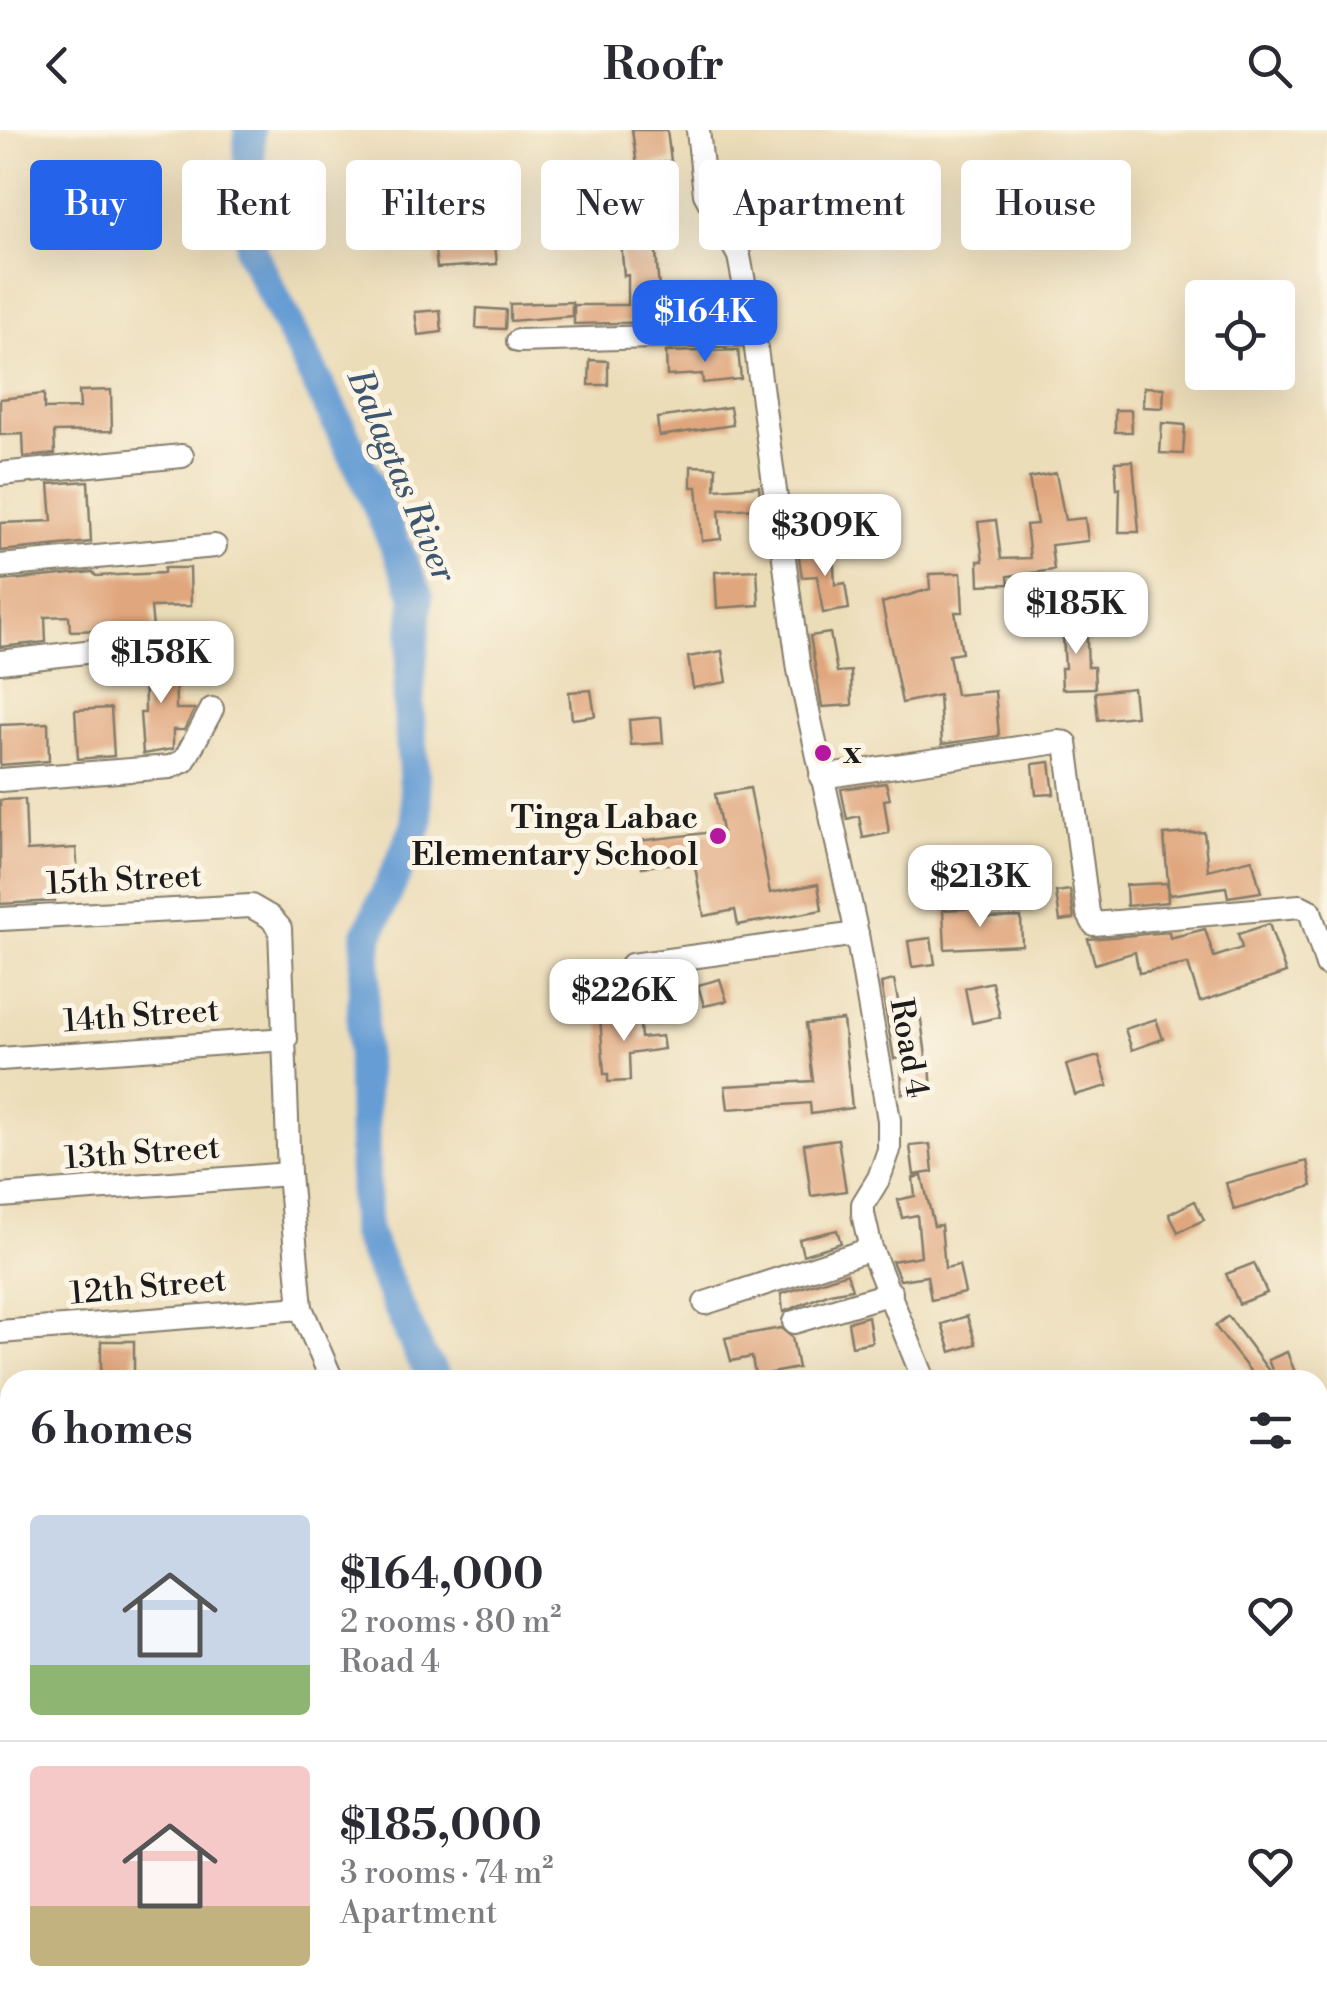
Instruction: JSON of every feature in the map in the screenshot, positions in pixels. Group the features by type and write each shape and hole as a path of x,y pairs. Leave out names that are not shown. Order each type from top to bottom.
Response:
{"street":[{"name":"Road 4","path":"698,130 705,194 739,256 754,334 799,670 857,934 889,1120 890,1150 863,1204 871,1249 920,1370"},
{"path":"518,341 754,334"},
{"path":"0,474 182,456"},
{"path":"0,566 216,546"},
{"path":"0,662 213,637"},
{"path":"0,780 170,767 184,761 212,709"},
{"path":"821,777 943,756 1066,744 1088,913 1094,924 1300,906 1310,910 1327,965"},
{"name":"15th Street","path":"0,919 251,906 270,916 280,928 286,1038"},
{"path":"632,965 857,934"},
{"path":"286,1038 289,1174 302,1308 328,1370"},
{"name":"14th Street","path":"0,1059 286,1038"},
{"name":"13th Street","path":"0,1196 289,1174"},
{"path":"705,1304 871,1249"},
{"path":"794,1322 890,1294"},
{"name":"12th Street","path":"0,1332 302,1308"}],"building":[{"path":"632,130 667,130 671,160 636,160"},
{"path":"435,250 496,250 497,264 437,268"},
{"path":"622,250 656,250 659,290 730,290 730,320 695,321 695,308 658,306 660,322 574,324 574,305 628,305 628,275 624,276"},
{"path":"572,302 572,316 510,321 510,304"},
{"path":"477,308 506,310 505,329 476,328"},
{"path":"440,310 442,332 418,335 415,312"},
{"path":"738,350 741,379 703,383 702,374 667,376 666,352"},
{"path":"590,360 608,361 608,385 589,385"},
{"path":"1144,387 1164,388 1163,408 1143,407"},
{"path":"111,390 112,431 54,432 55,454 24,457 23,434 0,435 0,399 44,394 44,409 80,408 79,391"},
{"path":"730,407 733,425 659,436 657,418"},
{"path":"1115,410 1131,410 1132,432 1115,432"},
{"path":"1162,423 1185,425 1183,454 1160,453"},
{"path":"1133,461 1139,532 1119,532 1120,488 1117,489 1115,462"},
{"path":"691,466 716,467 715,489 759,486 761,508 719,510 721,539 702,541 697,487 691,487"},
{"path":"1056,473 1065,520 1085,518 1088,541 1051,545 1054,570 1008,576 1009,584 979,585 978,561 983,561 978,522 996,520 1001,559 1030,558 1026,525 1037,524 1029,478"},
{"path":"88,481 91,542 0,551 0,523 52,521 49,484"},
{"path":"859,510 863,536 833,541 829,515"},
{"path":"833,549 835,585 845,583 849,609 823,613 817,576 802,577 798,551"},
{"path":"164,568 190,568 191,606 151,607 153,629 104,635 103,630 70,631 69,616 45,617 46,642 0,647 0,581 93,572 96,576 164,573"},
{"path":"757,570 759,605 717,608 715,572"},
{"path":"961,573 963,612 955,612 962,653 949,655 956,695 995,691 999,736 942,744 939,695 902,703 882,603 930,589 929,574"},
{"path":"1086,619 1088,667 1094,667 1095,688 1062,689 1062,621"},
{"path":"830,633 837,672 851,671 852,705 822,707 810,636"},
{"path":"722,651 727,682 693,688 688,657"},
{"path":"175,656 176,709 195,709 184,730 173,730 173,749 143,754 140,713 145,713 144,660"},
{"path":"1133,688 1136,716 1098,720 1095,692"},
{"path":"591,690 595,716 572,719 569,692"},
{"path":"111,708 114,756 78,759 75,710"},
{"path":"661,717 663,743 631,745 629,720"},
{"path":"48,723 49,761 0,765 0,725"},
{"path":"1050,762 1054,794 1036,795 1033,764"},
{"path":"886,783 890,799 884,800 889,833 863,838 859,816 847,819 841,789"},
{"path":"750,788 770,893 818,884 822,910 738,925 735,910 704,916 694,861 642,867 638,841 722,831 715,794"},
{"path":"25,799 27,851 76,848 78,876 53,877 55,901 0,904 0,800"},
{"path":"1204,832 1208,870 1252,859 1261,892 1228,897 1226,887 1169,895 1164,835"},
{"path":"1167,883 1168,902 1127,906 1126,885"},
{"path":"1070,890 1074,919 1060,921 1056,892"},
{"path":"983,908 984,918 1021,917 1022,945 945,949 943,910"},
{"path":"1269,924 1286,973 1200,1002 1188,964 1139,973 1135,952 1095,964 1088,939 1169,932 1170,938 1205,929 1214,957 1242,948 1238,934"},
{"path":"931,938 935,964 912,967 908,941"},
{"path":"654,979 656,1009 626,1011 624,981"},
{"path":"720,979 727,1001 704,1006 698,985"},
{"path":"894,980 901,1016 920,1013 932,1093 902,1094 901,1058 894,1059 881,983"},
{"path":"992,982 1000,1017 972,1023 965,988"},
{"path":"639,1013 641,1038 662,1036 664,1049 629,1054 630,1081 608,1082 608,1074 604,1074 600,1016"},
{"path":"1156,1019 1163,1039 1132,1050 1125,1029"},
{"path":"843,1020 852,1108 811,1114 810,1103 728,1109 725,1086 813,1081 806,1024"},
{"path":"1099,1056 1108,1086 1075,1095 1066,1065"},
{"path":"838,1139 846,1191 811,1196 804,1144"},
{"path":"930,1144 933,1172 914,1175 910,1146"},
{"path":"1307,1161 1312,1186 1234,1210 1226,1183"},
{"path":"922,1176 934,1226 941,1225 945,1268 959,1265 965,1293 931,1300 927,1276 900,1280 892,1261 921,1256 917,1215 902,1218 898,1200 915,1196 913,1178"},
{"path":"1195,1201 1204,1220 1178,1232 1169,1214"},
{"path":"837,1230 841,1243 803,1255 799,1239"},
{"path":"1254,1263 1267,1293 1239,1304 1226,1274"},
{"path":"847,1273 852,1289 830,1293 783,1312 781,1294"},
{"path":"868,1316 872,1342 852,1346 848,1322"},
{"path":"967,1316 976,1344 951,1352 942,1324"},
{"path":"1228,1316 1268,1370 1249,1370 1215,1326"},
{"path":"781,1328 792,1337 798,1368 754,1370 752,1357 731,1361 725,1338"},
{"path":"101,1341 134,1341 134,1370 101,1370"},
{"path":"1287,1352 1294,1370 1272,1370 1268,1360"}],"waterway":[{"name":"Balagtas River","path":"249,130 251,251 366,479 417,595 408,704 418,823 367,937 362,1023 365,1232 430,1370"}],"place":[{"name":"x","path":"823,753"},
{"name":"Tinga Labac Elementary School","path":"718,836"}]}
